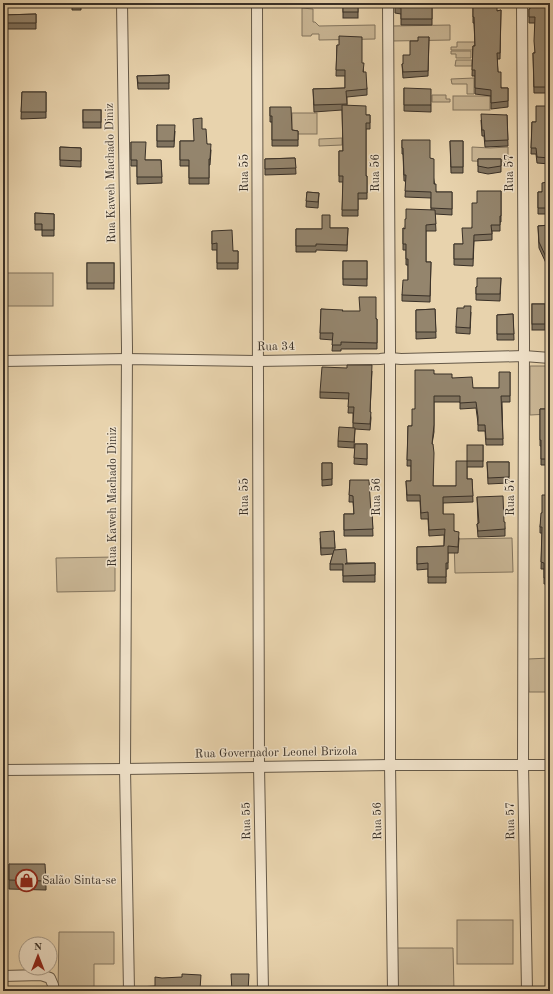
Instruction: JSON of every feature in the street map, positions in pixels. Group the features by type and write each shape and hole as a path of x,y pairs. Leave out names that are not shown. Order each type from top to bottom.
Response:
{"street":[{"name":"Rua Kaweh Machado Diniz","path":"122,3 126,340 125,769 129,991"},
{"name":"Rua 55","path":"257,3 259,766 263,991"},
{"name":"Rua 56","path":"388,3 390,765 393,991"},
{"name":"Rua 57","path":"522,3 524,356 523,765 527,991"},
{"name":"Rua 34","path":"3,361 126,359 258,361 524,356 550,358"},
{"name":"Rua Governador Leonel Brizola","path":"3,770 259,766 550,765"},
{"path":"3,976 41,975 50,978 54,985 54,991"}],"shaded area":[{"path":"302,8 313,9 313,22 319,26 375,25 375,39 319,40 319,34 302,36"},
{"path":"450,25 450,40 392,41 392,26"},
{"path":"457,42 478,42 478,50 451,50 451,47 457,47"},
{"path":"451,51 471,51 471,58 456,58 456,54 451,54"},
{"path":"456,60 472,60 472,66 455,66"},
{"path":"474,78 474,94 467,94 467,84 452,84 451,79"},
{"path":"432,95 446,95 446,99 450,99 450,102 432,102"},
{"path":"453,96 490,96 490,110 453,110"},
{"path":"292,113 317,113 317,134 292,134"},
{"path":"342,138 342,145 319,146 319,139"},
{"path":"472,147 508,147 508,162 472,161"},
{"path":"3,273 53,273 53,306 3,306"},
{"path":"530,366 550,366 550,414 530,415"},
{"path":"512,538 513,572 455,573 454,539"},
{"path":"115,557 115,591 57,592 56,558"},
{"path":"550,658 550,692 529,692 528,659"},
{"path":"457,920 513,920 513,964 457,964"},
{"path":"59,932 114,932 114,964 94,964 94,991 58,991"},
{"path":"397,948 453,948 454,991 397,991"}],"building":[{"path":"343,3 358,3 358,12 343,12"},
{"path":"395,3 432,3 432,19 401,19 401,8 395,7"},
{"path":"473,3 497,3 497,11 501,10 500,53 497,53 498,72 501,72 501,88 508,88 508,101 491,103 491,90 475,88 475,70 472,70 473,46 475,46"},
{"path":"530,3 550,3 550,87 534,87 533,53 535,53 535,17 529,17"},
{"path":"36,14 36,23 3,23 3,15"},
{"path":"339,36 362,37 362,63 364,63 363,72 366,72 367,89 346,91 347,104 314,105 313,89 345,88 345,70 336,70 337,45 339,45"},
{"path":"418,37 429,37 428,71 403,72 403,55 410,55 410,41 418,41"},
{"path":"169,75 169,83 138,83 137,76"},
{"path":"404,88 431,89 431,105 404,105"},
{"path":"22,92 46,92 46,112 21,112"},
{"path":"342,105 366,106 366,115 370,115 370,123 366,123 367,193 358,193 358,210 342,210 343,176 339,176 339,151 343,151"},
{"path":"536,106 550,106 550,158 537,157 536,148 531,148 532,122 536,122"},
{"path":"270,107 291,107 292,130 298,131 298,140 272,140 272,116 270,116"},
{"path":"83,110 101,110 101,122 83,122"},
{"path":"481,114 507,115 508,140 485,141 484,130 482,130"},
{"path":"202,118 202,129 206,129 207,144 211,144 209,178 189,178 189,160 180,160 180,141 194,141 193,119"},
{"path":"157,125 175,125 174,141 157,141"},
{"path":"402,140 430,140 430,158 434,159 434,184 436,184 436,192 452,192 452,209 431,208 431,192 405,191 406,175 404,175"},
{"path":"450,141 463,141 463,167 451,167"},
{"path":"131,142 146,142 145,160 161,160 162,177 137,177 137,160 131,160"},
{"path":"60,147 81,148 81,161 60,160"},
{"path":"295,158 296,168 265,169 265,159"},
{"path":"478,159 501,159 501,166 488,168 478,166"},
{"path":"547,176 550,176 550,208 538,208 538,192 542,192 542,183 547,182"},
{"path":"477,191 501,191 500,225 491,225 492,234 474,235 473,259 454,259 454,244 463,244 462,228 472,228 472,203 477,203"},
{"path":"307,192 319,193 318,202 306,201"},
{"path":"406,209 435,210 436,224 426,225 426,262 431,262 430,296 402,295 403,280 408,280 406,244 403,244 403,228 405,229"},
{"path":"35,213 54,214 54,230 42,230 42,224 35,224"},
{"path":"322,215 330,215 330,228 348,228 347,245 316,244 316,246 296,246 296,229 322,229"},
{"path":"550,225 550,260 546,260 539,242 538,226"},
{"path":"232,230 233,251 238,251 238,263 217,263 217,243 212,244 212,231"},
{"path":"343,261 367,261 367,279 343,279"},
{"path":"87,263 114,263 114,283 87,283"},
{"path":"477,278 501,278 500,294 476,294"},
{"path":"549,295 550,311 548,311"},
{"path":"359,297 376,297 377,343 341,342 341,345 332,345 333,333 320,333 321,309 360,311"},
{"path":"532,304 545,304 545,324 532,324"},
{"path":"464,306 471,306 470,328 456,327 457,308 464,308"},
{"path":"435,309 436,332 416,332 416,310"},
{"path":"513,314 514,334 497,334 497,315"},
{"path":"347,365 372,365 370,424 353,423 354,407 348,407 349,393 320,392 322,367 347,368"},
{"path":"415,370 434,370 434,374 452,374 452,378 472,377 473,388 499,388 499,372 510,372 510,396 501,396 503,439 486,439 485,425 478,425 476,402 460,403 460,396 434,396 434,425 432,444 434,453 433,486 456,486 456,461 467,461 467,479 472,479 473,496 443,497 443,514 454,514 454,531 459,532 458,547 448,546 446,577 428,577 428,563 417,564 417,547 444,546 445,529 429,530 428,512 421,513 420,495 407,495 406,481 411,481 411,460 407,460 408,426 412,426 412,409 415,409"},
{"path":"540,409 550,409 550,459 541,459"},
{"path":"339,427 355,428 354,442 338,441"},
{"path":"355,444 367,444 367,459 354,458"},
{"path":"467,445 483,445 483,461 467,461"},
{"path":"487,462 509,462 509,477 488,478"},
{"path":"322,463 332,463 332,479 322,480"},
{"path":"350,480 369,480 373,529 344,530 344,514 354,514 353,496 349,495"},
{"path":"542,495 550,495 550,578 544,578 544,563 541,562 542,527 540,527"},
{"path":"503,496 505,529 478,531 477,524 479,523 477,497"},
{"path":"334,531 335,548 321,548 320,532"},
{"path":"346,549 347,563 345,564 375,563 375,575 343,576 343,564 330,564 334,550"},
{"path":"9,864 45,864 46,881 9,880"},
{"path":"182,974 201,975 200,989 210,991 138,991 139,987 155,986 155,977 182,977"},
{"path":"231,974 249,974 248,991 232,991"},
{"path":"28,988 44,988 44,991 28,991"},
{"path":"384,989 384,991 366,991 366,990"}],"place":[{"name":"Salão Sinta-se","path":"27,881"}]}
